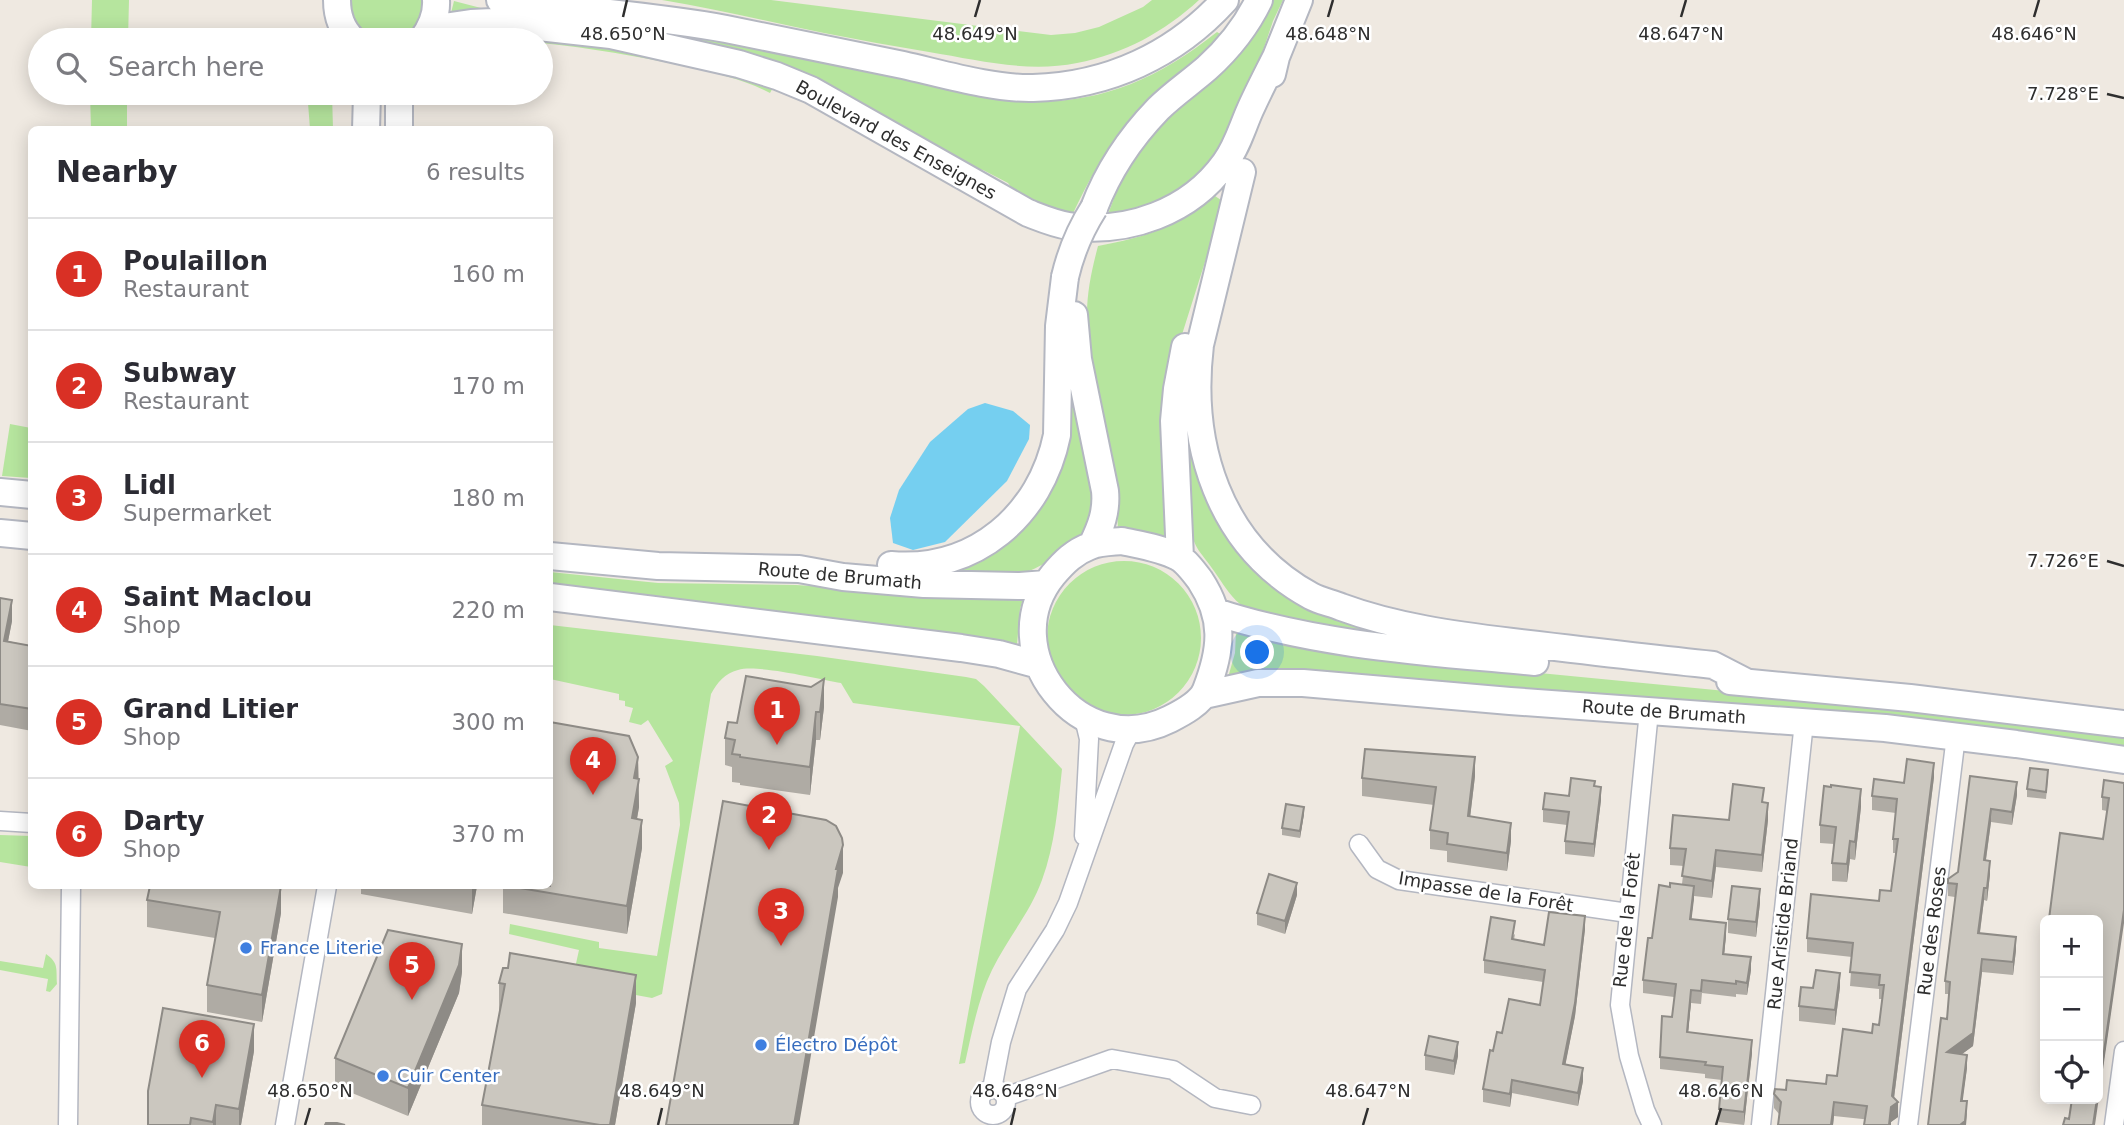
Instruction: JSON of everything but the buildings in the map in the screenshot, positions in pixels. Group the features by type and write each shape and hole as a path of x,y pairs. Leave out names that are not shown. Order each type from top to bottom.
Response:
{"main road":[{"path":"337,0 337,13 344,28"},
{"path":"429,28 435,18 436,0"},
{"path":"500,0 673,21 772,38 984,82 1032,88 1081,83 1119,73 1144,62 1185,37 1225,0"},
{"path":"606,0 673,21"},
{"path":"1091,545 1104,516 1106,504 1078,359 1070,254 1081,228 1122,155 1145,123 1222,53 1245,24 1259,0"},
{"path":"1180,558 1174,421 1181,366 1199,301 1261,116 1276,57 1299,0"},
{"name":"Boulevard des Enseignes","path":"452,28 471,23 543,28"},
{"name":"Boulevard des Enseignes","path":"553,29 611,35 739,64 777,76 811,90 1028,213 1068,226 1103,228 1145,220 1166,212 1212,179 1233,151 1276,57"},
{"path":"366,105 366,126"},
{"path":"399,105 399,126"},
{"path":"1242,172 1200,345 1197,395 1199,425 1211,476 1220,500 1248,546 1278,575 1312,596 1355,612 1408,626 1466,636 1713,665 1746,682"},
{"path":"799,569 844,562 925,566 972,550 1010,524 1040,486 1048,469 1057,435 1059,326 1070,278"},
{"path":"0,492 28,495"},
{"path":"0,533 28,536"},
{"path":"1122,541 1151,547 1180,558 1211,596 1216,612 1220,640 1215,666 1204,695 1181,714 1159,725 1132,729 1115,728 1084,718 1065,704 1049,686 1039,666 1033,638 1036,610 1046,584 1067,559 1091,545 1122,541"},
{"name":"Route de Brumath","path":"553,556 658,566 799,569 843,577 924,584 1046,584"},
{"path":"553,597 961,648 999,654 1039,666"},
{"name":"Route de Brumath","path":"1216,612 1278,629 1389,647 1923,700 2124,724"},
{"name":"Route de Brumath","path":"1204,695 1258,683 1303,683 1956,736 2124,760"}],"street":[{"name":"Rue de la Forêt","path":"1649,711 1619,1005 1629,1056 1652,1125"},
{"path":"1079,869 1086,823 1089,772 1090,739 1084,718"},
{"name":"Rue Aristide Briand","path":"1761,1125 1804,722"},
{"path":"999,1093 1001,1042 1017,989 1055,930 1068,903 1124,744 1132,729"},
{"name":"Rue des Roses","path":"1908,1125 1956,736"},
{"path":"0,821 28,823"},
{"name":"Impasse de la Forêt","path":"1359,844 1377,869 1399,880 1628,913"},
{"path":"68,1125 71,889"},
{"path":"285,1125 326,889"},
{"path":"2114,1125 2124,1051"},
{"path":"989,1121 979,1100 984,1092 999,1093 1112,1059 1172,1069 1215,1098 1251,1105"}],"green space":[{"path":"92,0 129,0 128,28 91,28"},
{"path":"350,0 425,0 420,18 413,28 359,28 352,17"},
{"path":"662,0 771,0 1051,35 1099,27 1143,7 1152,0 1199,0 1157,32 1127,48 1077,63 1040,67 984,62"},
{"path":"1265,0 1283,0 1273,21 1237,128 1184,193 1105,222 1127,164"},
{"path":"454,1 504,14 696,36 990,98 1023,101 1084,98 1111,91 1165,68 1217,32 1222,35 1136,117 1115,141 1090,180 1069,222 1023,204 1008,183 983,170 958,165 813,83 553,33 553,28 529,28 451,13"},
{"path":"553,37 594,39 775,84 770,93 740,80 708,72 553,44"},
{"path":"90,105 127,105 127,126 91,126"},
{"path":"308,105 332,105 333,126 310,126"},
{"path":"1215,196 1224,202 1179,344 1167,538 1133,529 1118,529 1110,455 1093,376 1088,335 1088,297 1098,246 1160,229 1187,216"},
{"path":"1071,371 1097,496 1089,534 1048,561 1023,573 994,575 941,571 1020,525"},
{"path":"10,424 28,427 28,478 2,476"},
{"path":"1186,424 1235,545 1429,641 1314,624 1257,612 1240,604 1200,552 1193,537"},
{"path":"1124,561 1153,567 1178,584 1195,609 1201,638 1195,667 1178,692 1153,709 1124,715 1095,709 1070,692 1053,667 1047,638 1053,609 1070,584 1095,567"},
{"path":"553,572 658,583 796,585 1023,599 1017,645 553,586"},
{"path":"553,625 817,656 976,679 1062,769 1050,853 1042,880 987,981 965,1063 959,1064 1020,726 853,703 841,683 788,673 747,669 729,673 711,694 662,994 652,998 587,986 575,968 579,950 509,934 510,924 599,942 599,948 657,956 680,825 679,803 665,766 673,761 648,720 641,725 629,722 633,708 625,706 625,701 619,700 619,694 553,680"},
{"path":"1239,630 1416,661 1881,706 2124,736 2124,748 1233,676 1229,674 1235,653 1236,632"},
{"path":"0,835 28,836 28,867 0,862"},
{"path":"46,954 53,960 57,970 57,984 50,992 46,991 48,979 0,970 0,961 43,968"}],"water":[{"path":"985,403 1013,411 1030,425 1029,439 1007,481 945,542 913,550 893,543 890,518 899,490 930,442 968,409"}],"place":[{"name":"Poulaillon","path":"777,745"},
{"name":"Saint Maclou","path":"593,795"},
{"name":"Subway","path":"769,850"},
{"name":"Lidl","path":"781,946"},
{"name":"France Literie","path":"246,948"},
{"name":"Grand Litier","path":"412,1000"},
{"name":"Électro Dépôt","path":"761,1045"},
{"name":"Cuir Center","path":"383,1076"},
{"name":"Darty","path":"202,1078"}]}
